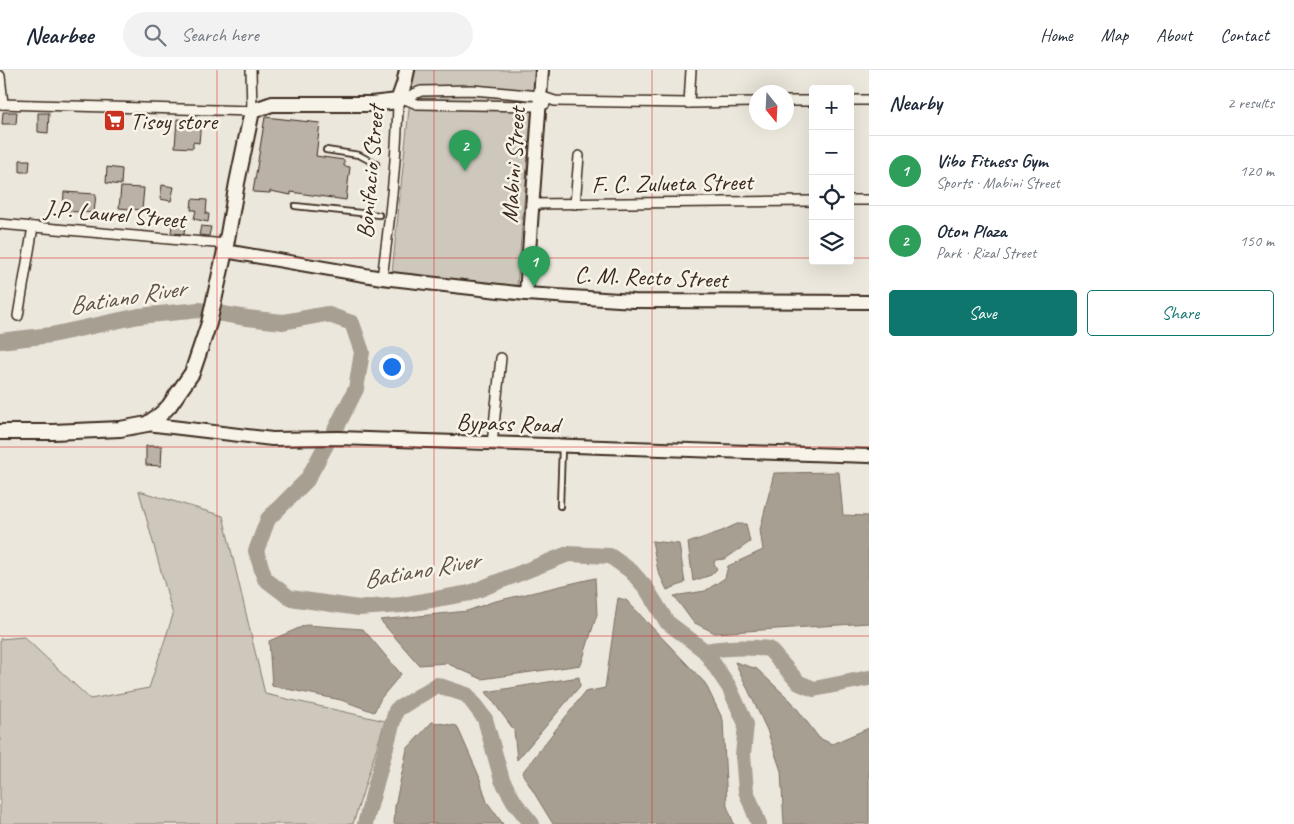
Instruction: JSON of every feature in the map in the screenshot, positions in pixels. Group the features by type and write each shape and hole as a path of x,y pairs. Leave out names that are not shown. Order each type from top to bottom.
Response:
{"main road":[{"name":"Bonifacio Street","path":"402,100 407,70"},
{"path":"0,432 120,429 147,424 161,414 169,406 192,373 208,323 252,111 272,104 371,104 402,100"}],"street":[{"path":"0,76 1,104 252,111 251,70"},
{"name":"Mabini Street","path":"526,294 542,70"},
{"path":"689,103 691,70"},
{"path":"402,100 421,91 473,90 539,101"},
{"path":"402,100 417,104 539,101 749,102"},
{"name":"Bonifacio Street","path":"382,278 402,100"},
{"path":"854,100 869,100"},
{"path":"794,101 809,101"},
{"path":"575,204 579,156"},
{"path":"854,200 869,200"},
{"name":"F. C. Zulueta Street","path":"531,204 809,201"},
{"name":"J.P. Laurel Street","path":"0,224 33,226 225,248"},
{"path":"18,316 33,226"},
{"name":"C. M. Recto Street","path":"225,248 382,278 526,294 634,301 869,302"},
{"path":"492,444 501,358"},
{"name":"Bypass Road","path":"147,424 272,439 338,438 869,456"}],"lane":[{"path":"326,150 359,155 376,164"},
{"path":"295,206 379,215"},
{"path":"560,506 562,446"}],"shaded area":[{"path":"413,70 535,70 517,287 392,273"},
{"path":"839,472 843,515 868,516 869,623 715,633 693,622 674,596 705,591 725,578 728,566 763,550 760,530 774,473"},
{"path":"139,491 223,516 265,694 385,721 353,824 0,824 0,639 24,637 90,699 149,688 173,615"},
{"path":"737,524 746,524 750,542 725,559 715,560 714,564 717,569 711,575 693,581 688,543"},
{"path":"652,541 679,544 685,583 667,590 658,571"},
{"path":"595,578 597,614 581,665 482,679 446,663 419,665 380,620 467,611 492,602"},
{"path":"618,598 626,600 705,683 723,720 727,806 734,824 553,824 522,773 585,692 605,688"},
{"path":"306,625 363,629 401,674 381,698 374,712 341,700 272,686 269,641"},
{"path":"735,662 757,669 792,702 819,738 832,744 869,728 869,824 784,824 781,771 767,730"},
{"path":"579,677 580,686 517,760 514,730 486,692"},
{"path":"432,722 457,726 479,776 487,802 503,824 394,824 395,806 407,749"}],"building":[{"path":"3,112 17,112 16,124 2,124"},
{"path":"38,113 49,113 48,133 38,132"},
{"path":"265,117 320,123 316,156 344,160 344,166 350,167 346,200 291,192 291,195 270,191 270,193 253,192"},
{"path":"177,119 201,121 199,143 193,142 193,148 175,147"},
{"path":"20,160 30,160 29,172 20,172"},
{"path":"107,167 122,169 121,185 106,183"},
{"path":"162,185 174,187 171,201 160,199"},
{"path":"121,187 144,188 142,210 119,208"},
{"path":"64,192 96,194 94,213 63,211"},
{"path":"192,199 207,200 206,214 209,214 208,222 194,219 196,210 191,210"},
{"path":"172,225 185,226 184,234 171,233"},
{"path":"201,226 211,227 209,236 199,235"},
{"path":"146,446 162,446 161,466 146,465"}],"waterway":[{"name":"Batiano River","path":"0,341 51,335 139,316 199,310 283,322 326,314 352,323 362,352 356,389 334,432"},
{"name":"Batiano River","path":"326,445 307,480 268,519 256,551 265,579 290,598 359,608 402,605 470,593 568,554 610,556 631,571 646,588 667,622 705,651 737,647 769,649 799,683 814,689 869,678"},
{"name":"Batiano River","path":"705,651 729,687 746,724 743,755 746,791 759,824"},
{"name":"Batiano River","path":"365,824 396,710 437,685 467,695 485,719 502,780 515,803 532,824"}],"place":[{"name":"Tisoy store","path":"114,121"},
{"name":"Oton Plaza","path":"465,171"},
{"name":"Vibo Fitness Gym","path":"534,287"}]}
